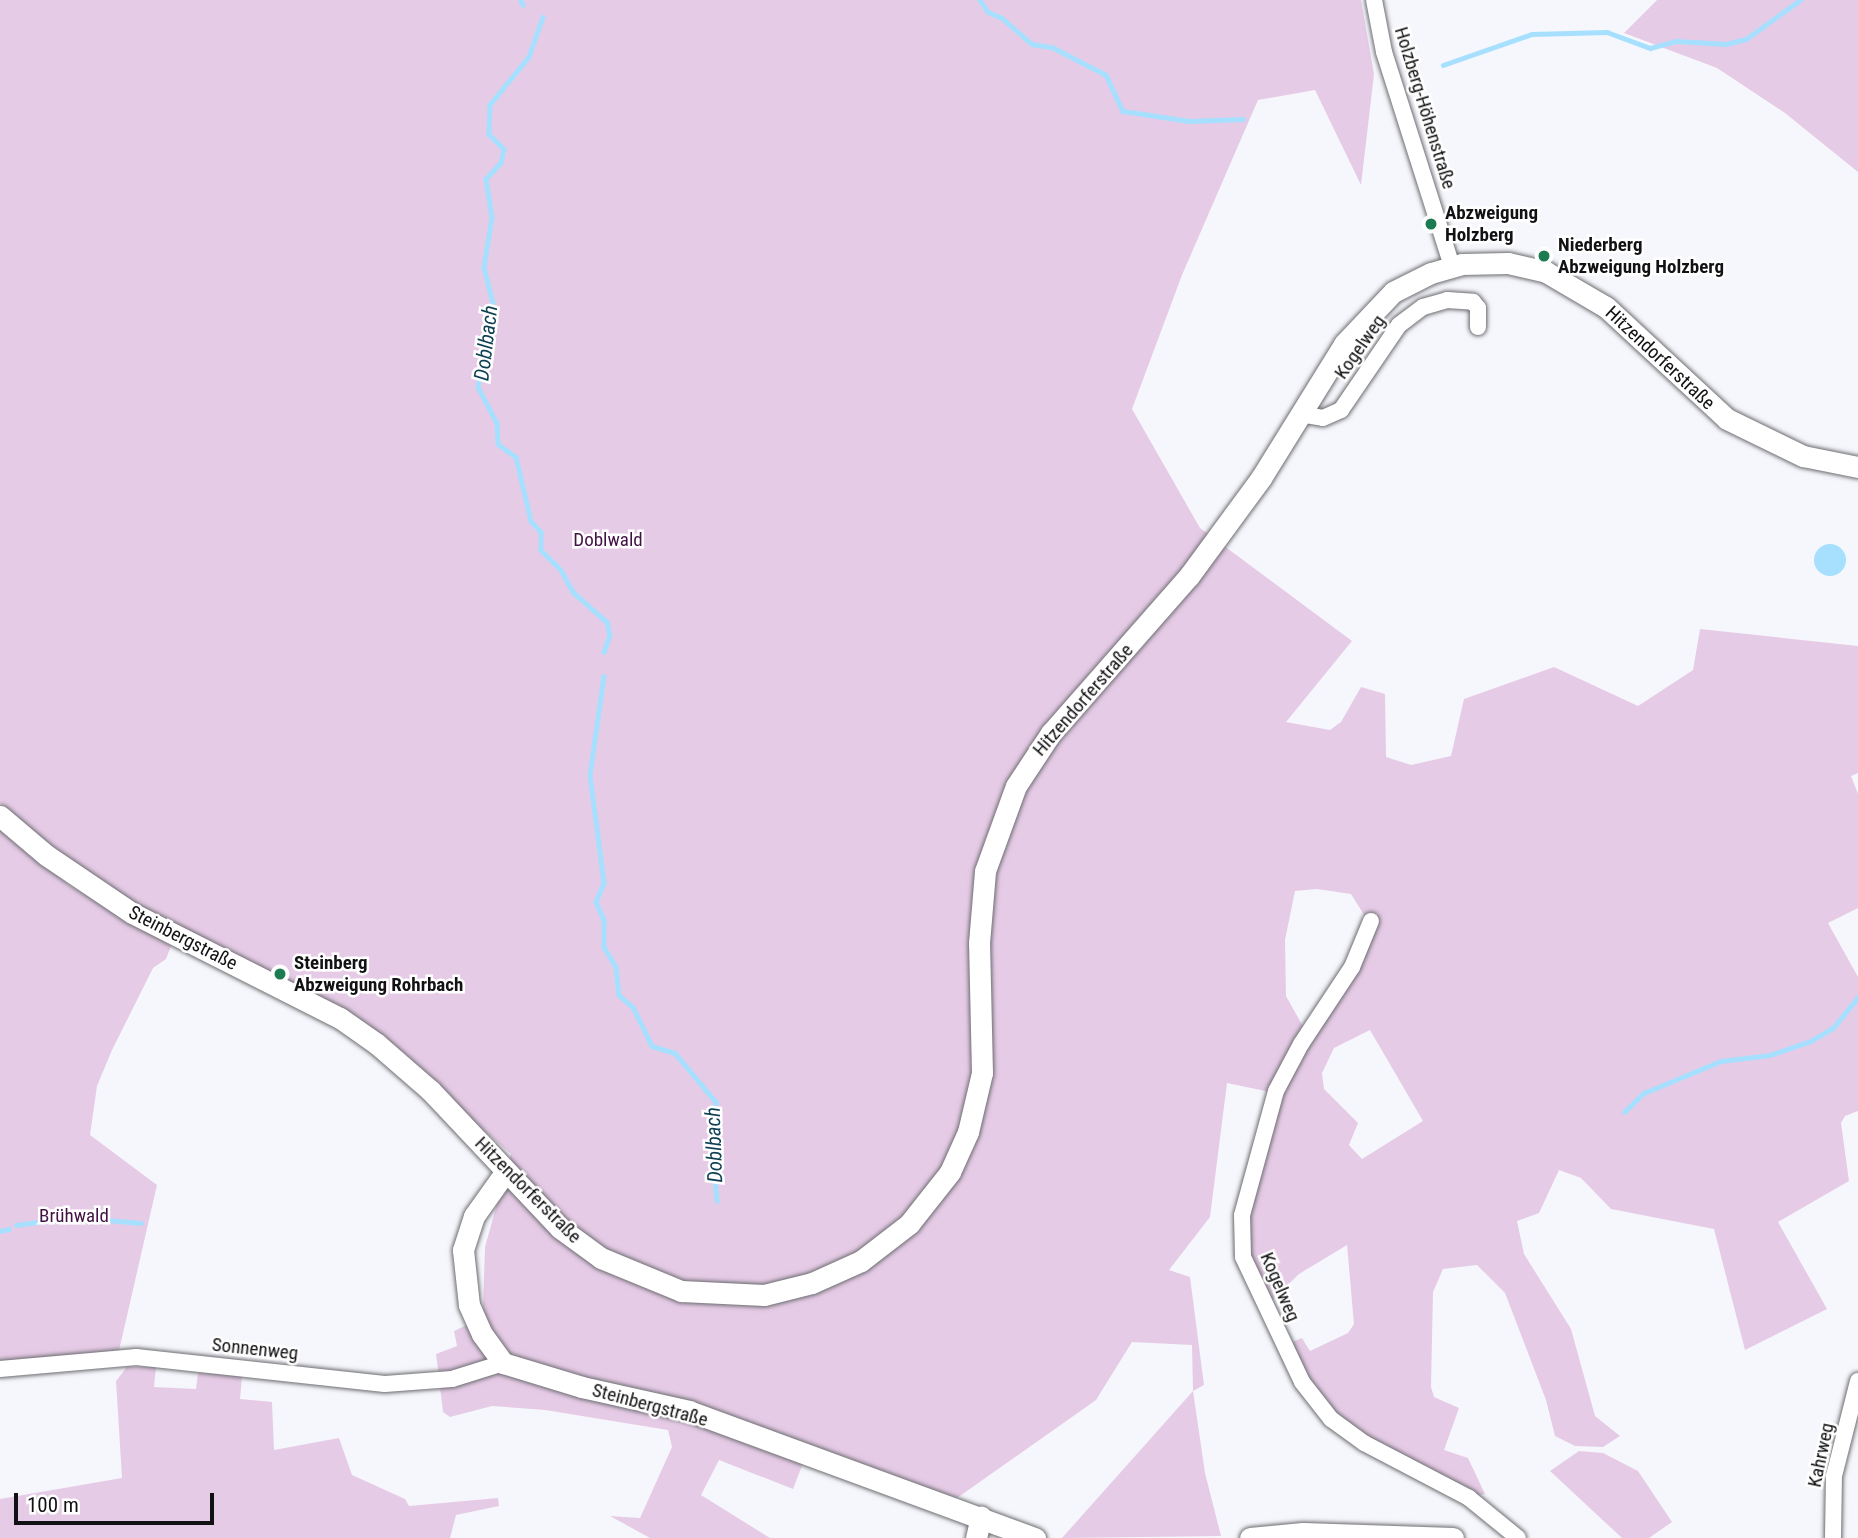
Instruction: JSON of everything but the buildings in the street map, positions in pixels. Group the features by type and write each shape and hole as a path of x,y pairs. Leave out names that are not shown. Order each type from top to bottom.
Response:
{"main road":[{"name":"Hitzendorferstraße","path":"377,1044 430,1090 561,1228 601,1258 657,1284 702,1295 764,1295 812,1283 861,1261 909,1224 950,1172 978,1098 983,1053 979,943 984,881 990,851 1016,786 1051,733 1196,567 1367,315 1411,282 1452,266 1508,263 1564,280 1631,328 1727,419 1803,456 1858,467"},
{"name":"Steinbergstraße","path":"0,816 46,855 132,913 329,1012 377,1044"},
{"path":"503,1363 482,1334 469,1305 463,1250 474,1216 506,1171"},
{"name":"Steinbergstraße","path":"503,1363 582,1387 689,1411 1035,1538"},
{"path":"976,1538 981,1517"},
{"path":"1250,1538 1452,1538"}],"street":[{"name":"Holzberg-Höhenstraße","path":"1374,0 1384,52 1452,266"},
{"name":"Kogelweg","path":"1300,414 1323,418 1341,410 1399,325 1423,307 1447,300 1473,302 1478,308 1478,327"},
{"name":"Kogelweg","path":"1371,920 1352,967 1301,1044 1276,1091 1242,1215 1243,1257 1302,1382 1331,1419 1364,1443 1469,1498 1518,1538"},
{"name":"Sonnenweg","path":"0,1369 136,1357 384,1384 452,1379 503,1363"},
{"name":"Kahrweg","path":"1833,1538 1834,1476 1858,1381"}],"green space":[{"name":"Doblwald","path":"0,0 1361,0 1374,74 1361,185 1315,90 1258,100 1182,275 1132,409 1200,528 1352,641 1286,722 1330,730 1341,722 1361,687 1385,694 1386,757 1411,765 1451,756 1464,699 1554,667 1638,706 1693,670 1700,629 1858,646 1858,773 1851,776 1858,794 1858,908 1828,923 1858,977 1858,1111 1845,1116 1841,1123 1849,1181 1778,1222 1827,1309 1745,1350 1714,1229 1611,1209 1581,1178 1559,1170 1539,1213 1517,1221 1524,1254 1571,1329 1595,1416 1620,1436 1603,1447 1575,1446 1555,1436 1546,1400 1505,1293 1477,1265 1443,1269 1433,1292 1431,1387 1434,1397 1459,1408 1444,1450 1468,1458 1485,1494 1477,1496 1365,1441 1313,1394 1292,1342 1302,1338 1310,1351 1348,1333 1354,1324 1347,1245 1299,1274 1267,1305 1243,1233 1273,1110 1378,913 1366,918 1351,894 1317,889 1295,891 1285,940 1286,996 1305,1030 1270,1092 1227,1083 1210,1217 1169,1270 1190,1277 1204,1385 1193,1391 1192,1345 1132,1342 1096,1400 957,1498 689,1411 508,1358 488,1332 483,1306 485,1247 511,1154 372,1033 100,887 0,803","holes":["1370,1030 1423,1121 1362,1159 1349,1145 1358,1123 1324,1089 1322,1073 1334,1048"]},
{"path":"1657,0 1858,0 1858,172 1785,113 1717,68 1624,33"},
{"name":"Brühwald","path":"0,827 70,886 171,946 166,959 153,968 112,1050 97,1086 90,1135 157,1185 118,1355 0,1375"},
{"path":"469,1324 488,1359 486,1366 439,1377 436,1354 457,1346 454,1331"},
{"path":"127,1367 156,1367 154,1387 196,1389 198,1373 242,1376 240,1399 272,1402 274,1450 339,1438 352,1475 405,1499 409,1506 498,1498 499,1506 456,1515 450,1538 0,1538 0,1499 122,1478 116,1381"},
{"path":"508,1371 655,1408 805,1458 793,1489 719,1460 701,1495 770,1538 650,1538 610,1516 640,1518 672,1447 668,1430 545,1410 492,1406 450,1417 443,1412 440,1387"},
{"path":"1193,1391 1205,1473 1221,1536 1062,1538"},
{"path":"1579,1451 1603,1453 1638,1471 1672,1522 1649,1538 1622,1538 1550,1471"}],"water":[{"path":"1830,544 1842,548 1846,560 1842,572 1830,576 1818,572 1814,560 1818,548"}],"waterway":[{"name":"Doblbach","path":"521,0 523,5"},
{"path":"980,0 988,12 1002,18 1032,44 1052,47 1106,75 1123,111 1189,121 1243,119"},
{"path":"1443,65 1532,34 1607,32 1650,48 1676,41 1726,44 1746,39 1800,0"},
{"name":"Doblbach","path":"543,17 529,57 490,105 489,134 504,149 501,163 486,179 492,218 484,267 493,302 478,387 497,423 498,444 516,457 531,521 541,532 541,550 561,570 573,592 607,622 610,635 604,652"},
{"name":"Doblbach","path":"604,676 590,775 604,883 596,902 604,920 604,947 616,967 619,995 633,1007 652,1046 675,1053 716,1102 712,1143 717,1201"},
{"path":"1624,1112 1644,1093 1721,1061 1770,1055 1811,1041 1833,1028 1858,997"},
{"path":"16,1225 74,1217 141,1223"},
{"path":"0,1231 9,1229"}],"place":[{"name":"Abzweigung Holzberg","path":"1431,224"},
{"name":"Niederberg Abzweigung Holzberg","path":"1544,256"},
{"name":"Steinberg Abzweigung Rohrbach","path":"280,974"}]}
